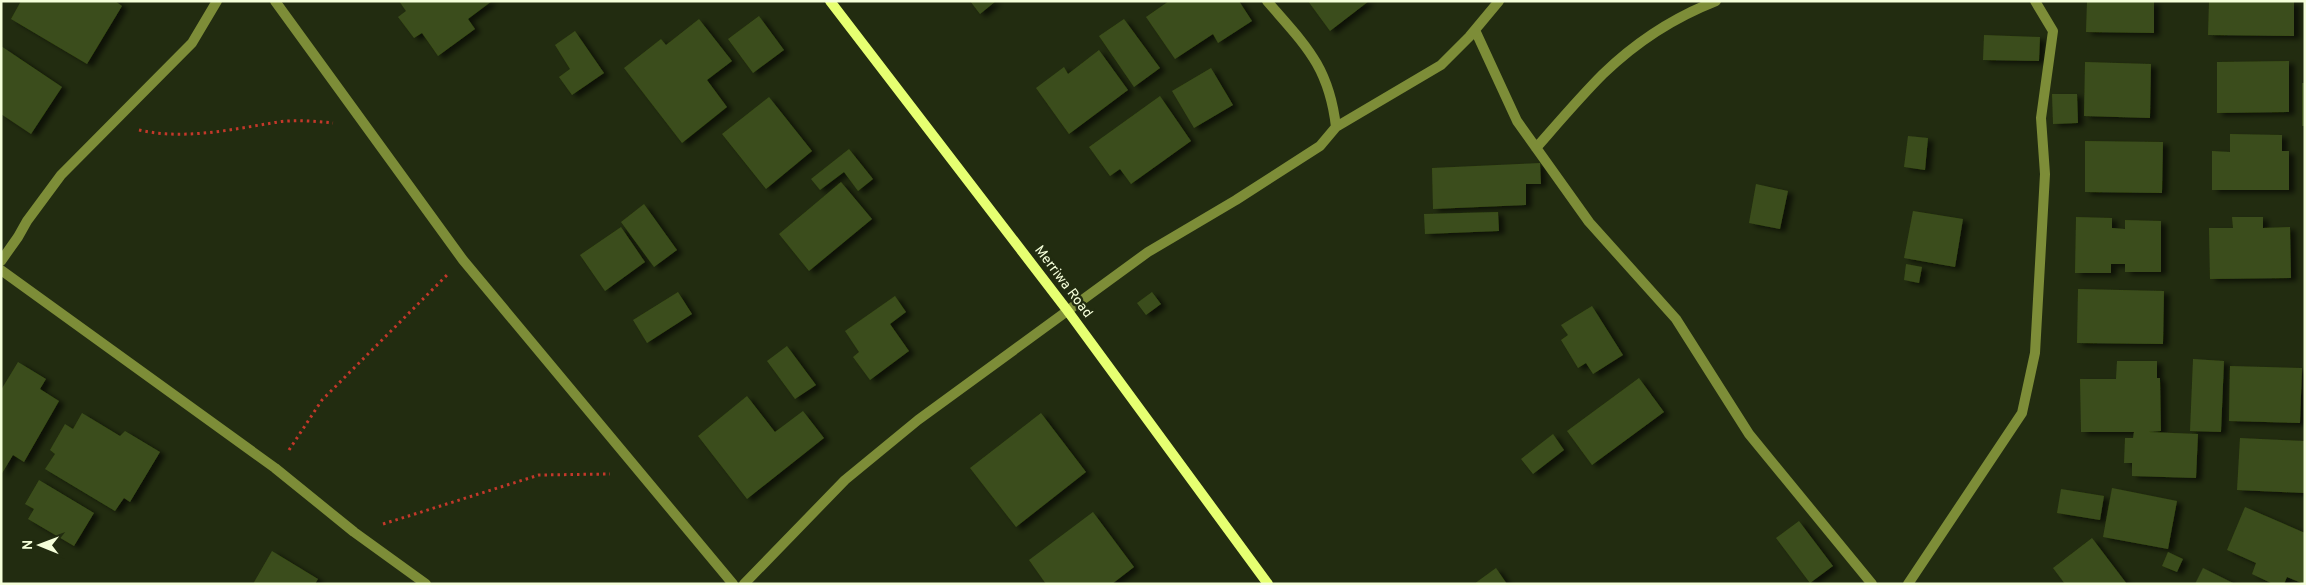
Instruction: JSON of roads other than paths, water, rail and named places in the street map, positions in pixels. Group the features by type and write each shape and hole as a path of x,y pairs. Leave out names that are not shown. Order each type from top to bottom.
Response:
{"street":[{"path":"1,261 27,221 61,175 192,44 217,1"},
{"path":"275,1 463,260 732,584"},
{"name":"Merriwa Road","path":"830,1 1067,310 1268,584"},
{"path":"1267,1 1310,50 1329,89 1333,102 1336,127"},
{"path":"744,584 845,480 918,420 1148,252 1236,200 1320,146 1336,127 1441,65 1475,30 1499,1"},
{"path":"1536,148 1604,73 1640,44 1685,14 1716,1"},
{"path":"1908,584 2022,413 2035,353 2045,174 2040,118 2054,31 2035,1"},
{"path":"1475,30 1517,121 1589,222 1676,319 1749,434 1872,584"},
{"path":"1,270 275,468 354,532 426,584"}]}
